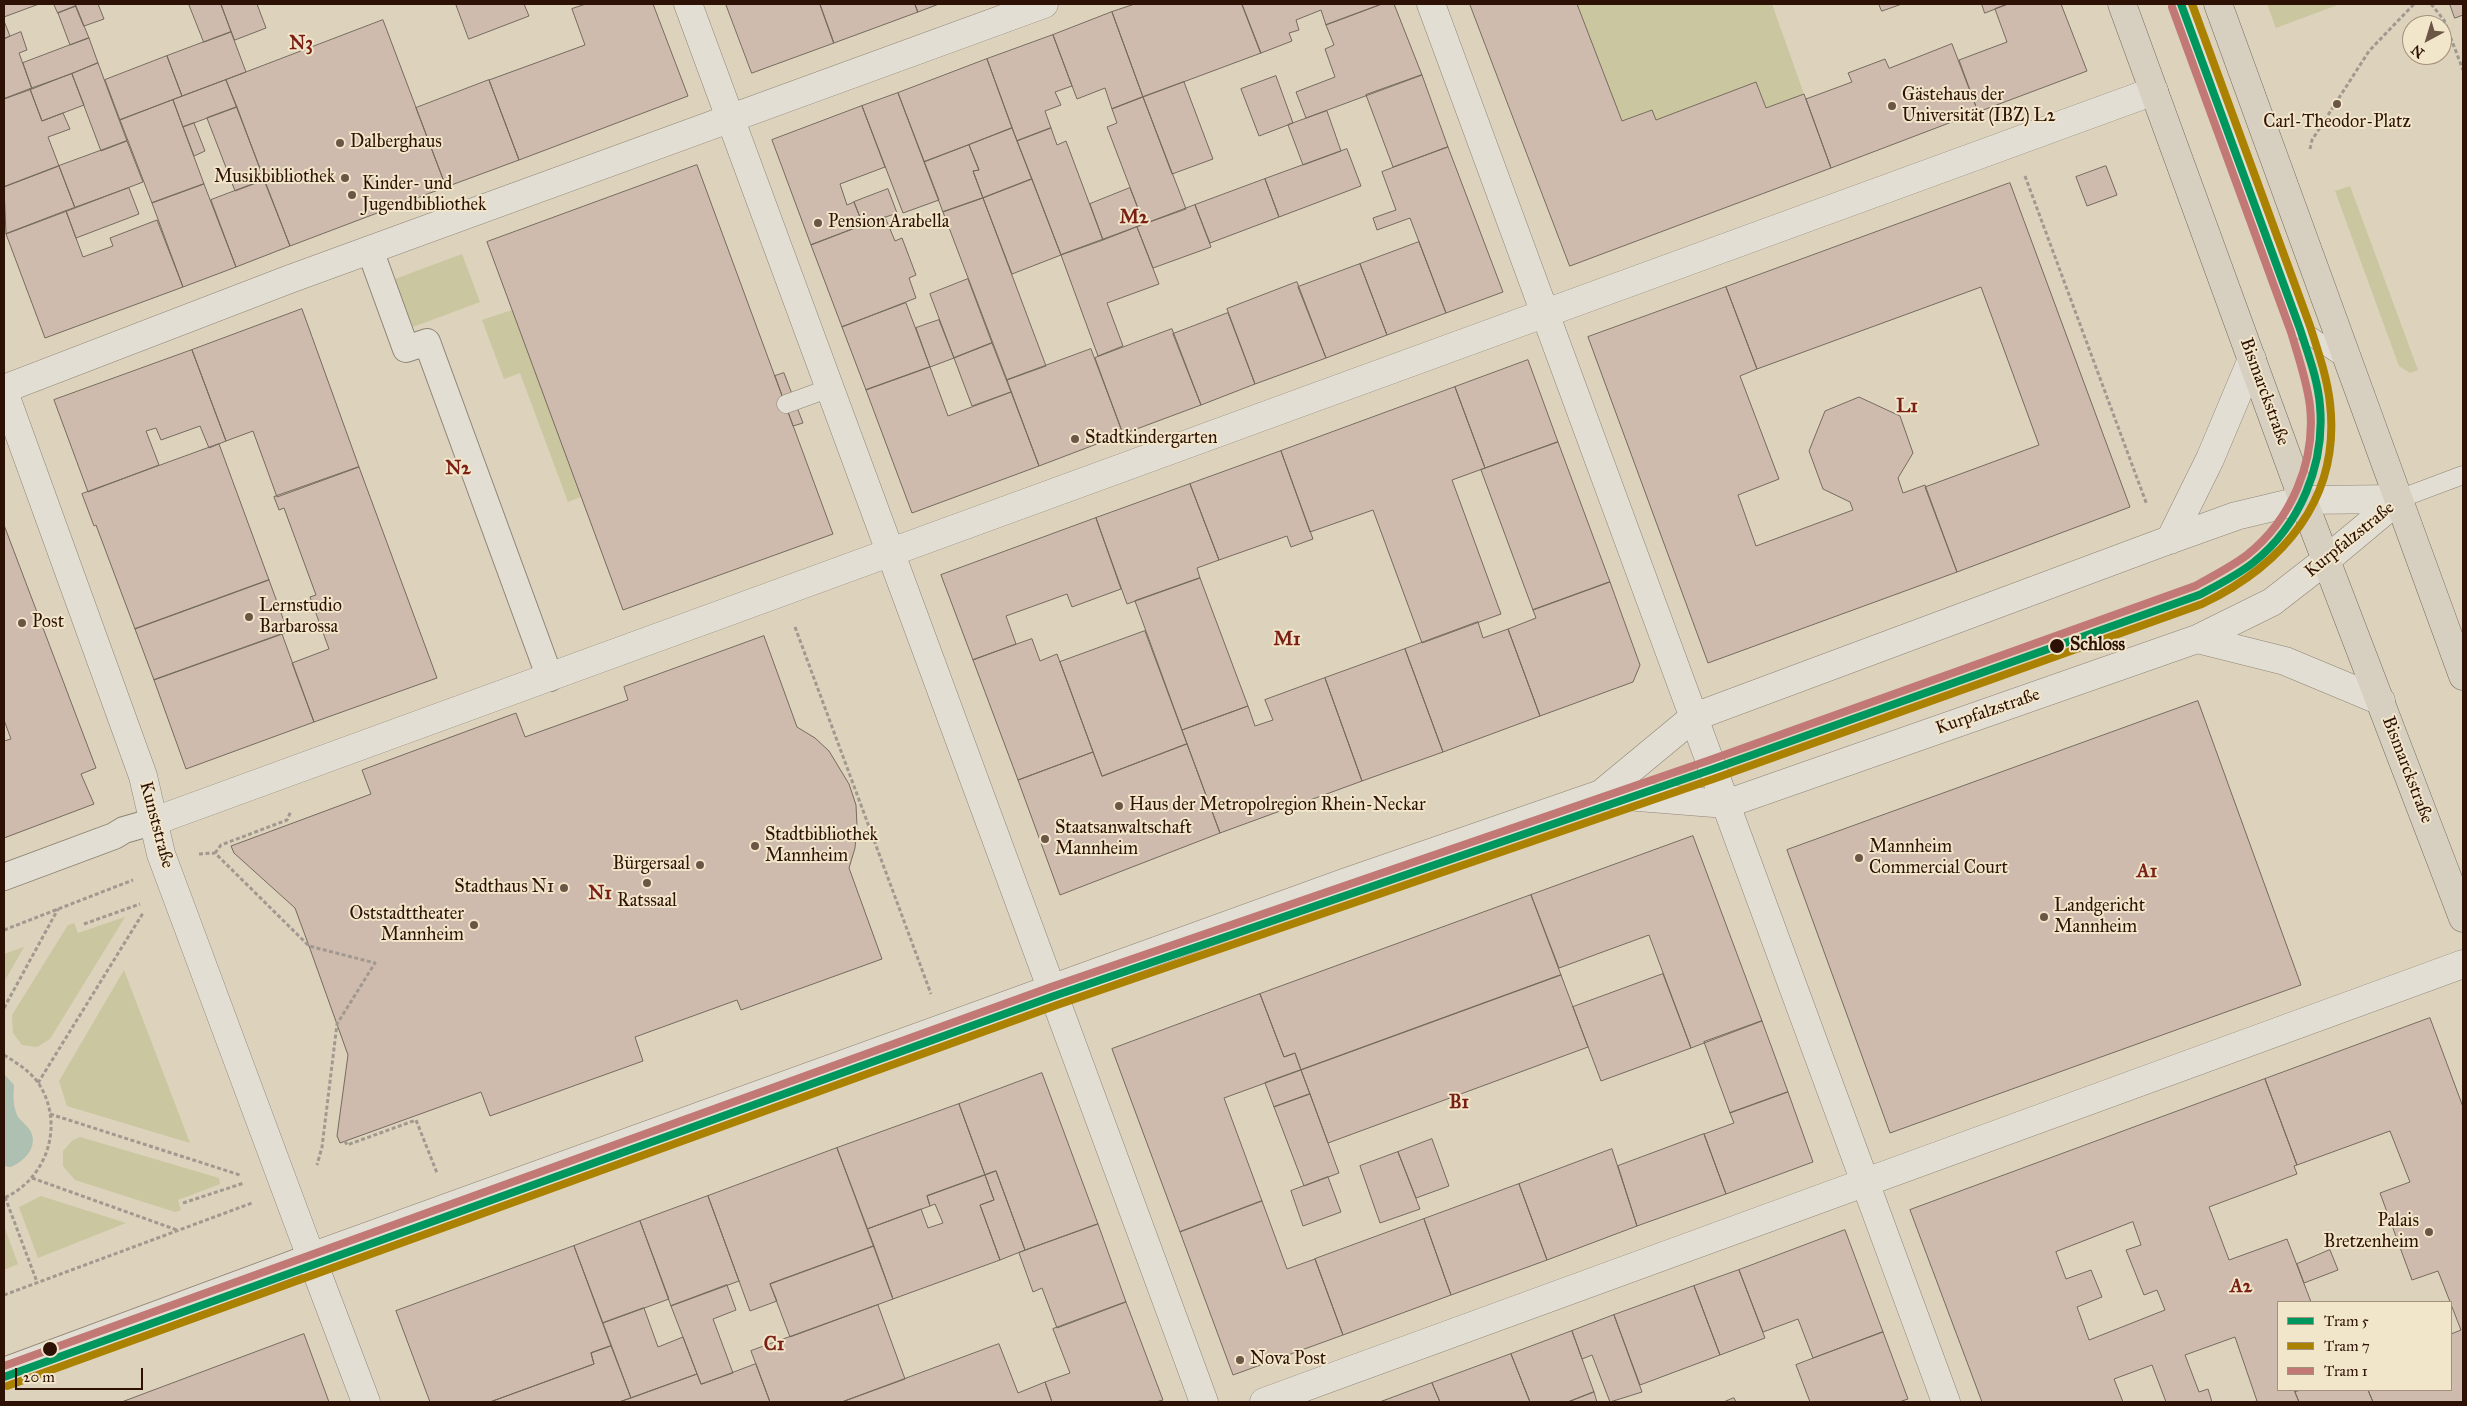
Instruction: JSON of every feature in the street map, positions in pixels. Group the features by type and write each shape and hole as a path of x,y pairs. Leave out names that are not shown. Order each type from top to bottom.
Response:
{"main road":[{"name":"Bismarckstraße","path":"2122,4 2303,500 2463,918"},
{"path":"2218,4 2463,676"}],"street":[{"path":"688,4 1204,1402"},
{"path":"4,391 370,250 1044,4"},
{"path":"1431,4 1946,1402"},
{"path":"4,877 114,836 124,830 152,822 550,678 2013,142 2110,109 2154,91"},
{"path":"370,250 406,349 426,342 550,678"},
{"path":"2165,542 2210,459 2252,359"},
{"name":"Kunststraße","path":"4,391 143,776 152,822 166,867 366,1402"},
{"name":"Kurpfalzstraße","path":"1601,794 1726,804 2197,638 2272,602 2399,499"},
{"name":"Kurpfalzstraße","path":"4,1371 311,1257 451,1208 1051,988 1601,794 1694,717 2236,516 2303,500 2399,499"},
{"path":"2197,638 2285,661 2381,700"},
{"path":"1264,1402 2463,964"}],"lane":[{"path":"2180,4 2300,328 2348,362"},
{"path":"786,404 830,388"},
{"path":"2399,499 2463,475"}],"path":[{"path":"2308,159 2312,140 2369,51 2414,4"},
{"path":"2431,4 2444,20 2463,70"},
{"path":"2013,142 2165,542"},
{"path":"771,596 791,618 851,784 934,1002 941,1028"},
{"path":"215,853 221,845 287,820 288,824"},
{"path":"202,853 215,853 309,946 375,962 337,1024 322,1147"},
{"path":"4,930 166,867"},
{"path":"84,924 140,904"},
{"path":"4,1008 58,909"},
{"path":"38,1083 143,913"},
{"path":"4,1054 23,1066 38,1083 46,1098 50,1114 51,1137 45,1159 32,1178 18,1191 4,1198 37,1282"},
{"path":"50,1114 241,1175"},
{"path":"345,1141 347,1145 416,1120 451,1208"},
{"path":"32,1178 178,1230"},
{"path":"183,1203 244,1182"},
{"path":"4,1295 286,1191"}],"shaded area":[{"path":"1577,4 1772,4 1804,94 1766,108 1756,82 1656,120 1651,110 1622,121"},
{"path":"2267,4 2340,4 2276,28"},
{"path":"2350,186 2418,370 2410,373 2399,366 2335,191"},
{"path":"462,254 480,302 413,327 395,279"},
{"path":"512,310 581,497 568,502 520,373 504,379 482,320"},
{"path":"125,917 50,1039 37,1047 22,1045 13,1033 12,1015 68,925 74,923 78,933"},
{"path":"24,947 4,982 4,954"},
{"path":"124,970 190,1143 67,1106 59,1081"},
{"path":"4,1074 14,1085 14,1102 18,1117 30,1130 33,1138 31,1149 25,1158 11,1167 4,1166"},
{"path":"80,1137 219,1178 220,1184 178,1200 181,1210 175,1212 75,1180 63,1166 63,1151 73,1140"},
{"path":"41,1196 126,1223 38,1258 19,1207"},
{"path":"4,1226 18,1264 4,1270"}],"building":[{"path":"4,4 39,4 4,17"},
{"path":"54,4 75,4 76,6 58,13"},
{"path":"75,4 98,4 104,19 84,26"},
{"path":"189,4 221,4 231,32 204,42"},
{"path":"221,4 257,4 266,28 235,40"},
{"path":"456,4 524,4 529,16 469,39"},
{"path":"586,4 653,4 688,96 519,160 489,80 585,45 572,9"},
{"path":"726,4 820,4 834,43 752,73"},
{"path":"820,4 915,4 918,12 834,43"},
{"path":"915,4 939,4 918,12"},
{"path":"1135,4 1242,4 1261,53 1143,97 1112,12"},
{"path":"1242,4 1382,4 1326,25 1321,10 1296,20 1299,30 1289,33 1292,41 1261,53"},
{"path":"1382,4 1394,4 1422,75 1306,118 1296,92 1335,77 1325,49 1334,45 1326,25"},
{"path":"1470,4 1577,4 1622,121 1652,110 1656,120 1756,82 1766,108 1804,94 1831,168 1570,266"},
{"path":"1879,4 1902,4 1882,11"},
{"path":"1982,4 2008,4 1985,13"},
{"path":"2008,4 2061,4 2087,71 1978,112 1959,60 2007,42 1995,9"},
{"path":"2450,4 2463,4 2463,15 2455,18"},
{"path":"76,6 89,38 70,45 58,13"},
{"path":"1112,12 1143,97 1112,109 1105,88 1077,99 1053,35"},
{"name":"Dalberghaus","path":"383,20 446,187 290,246 226,80"},
{"path":"4,21 10,36 4,39"},
{"path":"21,32 27,50 19,53 32,89 4,99 4,39"},
{"path":"231,32 246,72 182,96 167,56"},
{"path":"1053,35 1072,86 1055,92 1061,105 1045,111 1051,128 1017,141 987,59"},
{"path":"89,38 98,63 32,89 23,63"},
{"name":"Gästehaus der Universität (IBZ) L2","path":"1952,44 1978,112 1831,168 1806,99 1852,82 1848,73 1885,59 1889,68"},
{"path":"167,56 182,96 120,120 105,80"},
{"path":"987,59 1012,128 924,162 898,93"},
{"path":"98,63 127,141 101,151 72,74"},
{"path":"72,74 84,105 42,121 30,89"},
{"path":"1422,75 1448,147 1393,167 1366,95"},
{"path":"1276,76 1293,123 1259,136 1241,89"},
{"path":"226,80 237,107 183,127 173,100"},
{"path":"489,80 519,160 446,187 416,108"},
{"path":"1184,82 1213,159 1172,174 1143,97"},
{"path":"30,89 42,121 63,113 70,129 48,137 59,166 4,187 4,99"},
{"path":"898,93 939,200 903,213 862,106"},
{"path":"1143,97 1186,209 1144,224 1107,127 1117,123 1112,109"},
{"path":"173,100 204,184 152,203 120,120"},
{"path":"862,106 885,167 840,184 847,205 854,202 863,225 811,245 772,140"},
{"path":"237,107 264,180 235,191 207,118"},
{"path":"1327,111 1341,151 1303,165 1288,125"},
{"path":"194,123 205,151 194,156 183,127"},
{"path":"1012,128 1032,179 983,198 973,171 979,170 969,145"},
{"path":"1051,128 1057,145 1066,141 1103,240 1061,255 1017,141"},
{"path":"127,141 143,182 75,208 59,166"},
{"path":"969,145 979,170 973,171 983,198 943,212 924,162"},
{"path":"1448,147 1503,292 1446,313 1410,218 1377,230 1373,218 1396,210 1382,172"},
{"path":"1347,149 1361,186 1279,217 1265,179"},
{"path":"697,165 833,534 623,610 487,242"},
{"path":"59,166 75,208 6,234 4,187"},
{"path":"2106,166 2117,195 2087,206 2076,177"},
{"path":"1032,179 1061,255 1012,274 983,198"},
{"path":"1265,179 1279,217 1210,243 1195,205"},
{"path":"264,180 290,246 236,267 211,200"},
{"path":"2010,183 2130,507 1957,572 1925,487 2039,445 1981,287 1757,369 1726,287"},
{"path":"204,184 236,267 183,287 152,203"},
{"path":"129,188 139,214 76,238 66,211"},
{"path":"1130,188 1144,224 1103,240 1090,204"},
{"path":"888,189 897,213 863,225 854,202"},
{"path":"983,198 1046,366 1007,380 943,212"},
{"path":"1195,205 1211,247 1153,268 1137,227"},
{"path":"66,211 83,257 113,246 110,238 157,220 183,287 45,338 6,234"},
{"path":"885,217 895,241 902,238 916,275 909,278 916,298 842,327 811,245"},
{"path":"1137,227 1159,284 1107,303 1123,346 1098,356 1061,255"},
{"path":"1419,242 1446,313 1387,335 1360,264"},
{"path":"1360,264 1387,335 1326,358 1298,287"},
{"path":"968,279 992,343 954,358 930,294"},
{"path":"1297,282 1326,358 1255,384 1227,309"},
{"path":"1726,287 1757,369 1740,376 1779,479 1738,495 1756,546 1853,510 1850,502 1823,489 1809,451 1825,411 1859,397 1900,416 1913,453 1898,478 1903,493 1925,485 1957,572 1708,663 1588,337"},
{"path":"906,303 930,367 866,390 842,327"},
{"path":"302,309 359,467 277,497 253,431 226,441 192,350"},
{"path":"1228,313 1255,384 1201,405 1173,334"},
{"path":"939,320 954,358 930,367 916,328"},
{"path":"1172,329 1201,405 1123,434 1095,358"},
{"path":"992,343 1011,392 972,406 954,358"},
{"path":"1091,349 1123,434 1039,466 1007,380"},
{"path":"192,350 226,441 209,448 200,426 161,440 156,428 146,431 159,465 88,492 54,400"},
{"path":"1528,360 1558,442 1485,468 1455,387"},
{"path":"930,367 948,416 1011,392 1039,466 912,513 866,390"},
{"path":"784,373 803,423 793,426 775,376"},
{"path":"1455,387 1485,468 1452,480 1501,614 1422,643 1373,510 1310,532 1281,451"},
{"path":"1558,442 1610,582 1533,610 1481,470"},
{"path":"219,444 269,580 135,629 96,525 94,526 82,494"},
{"path":"1281,451 1313,539 1291,547 1287,536 1219,560 1190,484"},
{"path":"359,467 437,678 314,722 292,663 329,649 310,597 316,595 284,508 279,510 274,497"},
{"path":"1190,484 1219,560 1197,568 1200,578 1127,604 1096,518"},
{"path":"1096,518 1121,589 1072,607 1067,594 1006,616 1016,644 973,660 941,575"},
{"name":"Post","path":"4,525 96,768 81,774 94,804 4,838 4,741 11,739 4,720"},
{"path":"1200,578 1248,706 1182,730 1135,601"},
{"path":"269,580 288,632 154,680 135,629"},
{"path":"1610,582 1640,665 1633,682 1540,716 1508,629 1536,618 1533,610"},
{"path":"1478,622 1483,638 1508,629 1540,716 1443,752 1405,649"},
{"path":"1145,631 1187,744 1102,776 1060,662"},
{"path":"282,634 314,722 186,769 154,680"},
{"name":"Stadthaus N1","path":"764,636 797,727 815,738 829,751 849,784 856,805 857,826 855,848 849,868 882,959 741,1010 737,1000 635,1037 643,1061 490,1116 481,1092 340,1143 337,1136 348,1055 309,946 295,908 234,853 231,846 371,794 362,770 516,713 525,737 628,700 624,687"},
{"path":"1032,639 1040,661 1057,654 1093,752 1018,780 973,660"},
{"path":"1405,649 1443,752 1362,781 1325,678"},
{"path":"1325,678 1362,781 1220,833 1182,730 1248,706 1255,726 1273,720 1265,700"},
{"name":"Landgericht Mannheim","path":"2198,701 2301,985 1890,1133 1787,850"},
{"name":"Haus der Metropolregion Rhein-Neckar","path":"1187,744 1220,833 1060,895 1018,780 1093,752 1102,776"},
{"path":"1693,836 1762,1021 1691,1048 1649,935 1559,968 1531,895"},
{"path":"1531,895 1561,975 1301,1070 1295,1053 1284,1057 1260,994"},
{"path":"1663,974 1691,1048 1601,1081 1573,1007"},
{"path":"1561,975 1588,1047 1328,1143 1301,1070"},
{"path":"1260,994 1284,1057 1295,1053 1301,1070 1224,1098 1262,1201 1180,1232 1112,1049"},
{"name":"Palais Bretzenheim","path":"2430,1018 2463,1107 2463,1402 2373,1402 2368,1391 2452,1391 2452,1334 2461,1330 2452,1307 2452,1301 2450,1301 2438,1271 2412,1280 2380,1193 2410,1182 2390,1131 2297,1165 2265,1079"},
{"path":"1762,1021 1788,1092 1730,1113 1704,1042"},
{"path":"1301,1070 1310,1094 1274,1107 1265,1083"},
{"path":"1042,1073 1098,1224 1025,1250 996,1171 985,1175 959,1104"},
{"path":"2265,1079 2297,1165 2294,1166 2297,1174 2209,1207 2229,1260 2287,1239 2311,1301 2277,1301 2277,1391 2294,1391 2299,1402 2253,1402 2257,1401 2235,1337 2185,1355 2199,1392 2208,1389 2212,1402 2166,1402 2152,1365 2114,1379 2123,1402 1982,1402 1910,1210","holes":["2133,1222 2141,1245 2126,1250 2144,1295 2157,1290 2165,1310 2089,1340 2077,1307 2102,1297 2091,1270 2066,1279 2056,1252"]},
{"path":"1788,1092 1813,1162 1726,1194 1704,1134 1734,1123 1730,1113"},
{"path":"1310,1094 1339,1173 1304,1186 1274,1107"},
{"path":"959,1104 985,1175 927,1196 930,1206 867,1229 837,1148"},
{"path":"1704,1134 1726,1194 1637,1226 1618,1166"},
{"path":"1432,1139 1449,1186 1416,1198 1398,1152"},
{"path":"837,1148 874,1246 770,1284 777,1301 750,1311 708,1196"},
{"path":"1612,1149 1637,1226 1547,1260 1519,1184"},
{"path":"1398,1152 1420,1209 1380,1223 1360,1166"},
{"path":"996,1171 1025,1250 1000,1260 980,1205 994,1200 985,1175"},
{"path":"985,1175 994,1200 980,1205 1000,1260 893,1299 867,1229 921,1209 928,1228 943,1223 935,1204 930,1206 927,1196"},
{"path":"1328,1177 1341,1212 1303,1226 1291,1191"},
{"path":"1519,1184 1547,1260 1451,1295 1424,1219"},
{"path":"708,1196 739,1281 671,1306 640,1221"},
{"path":"1262,1201 1287,1269 1315,1259 1343,1335 1233,1375 1180,1232"},
{"path":"1424,1219 1451,1295 1343,1335 1315,1259"},
{"path":"640,1221 669,1299 603,1323 574,1246"},
{"path":"1098,1224 1126,1302 1057,1328 1042,1288 1033,1292 1019,1253"},
{"path":"1845,1230 1883,1332 1813,1358 1798,1319 1763,1332 1739,1270"},
{"path":"574,1246 611,1346 591,1353 594,1364 490,1402 430,1402 396,1311"},
{"path":"874,1246 893,1299 790,1337 770,1284"},
{"path":"2330,1250 2338,1270 2304,1283 2297,1264"},
{"path":"1739,1270 1765,1338 1720,1355 1694,1286"},
{"path":"727,1285 736,1310 713,1319 733,1373 701,1384 671,1306"},
{"path":"1694,1286 1720,1355 1640,1385 1614,1315"},
{"path":"1126,1302 1163,1400 1156,1402 1052,1402 1045,1382 1070,1373 1053,1329"},
{"path":"878,1305 905,1379 842,1402 770,1402 751,1351"},
{"path":"644,1308 658,1347 683,1337 697,1374 631,1398 603,1323"},
{"path":"1614,1315 1642,1392 1610,1402 1592,1355 1582,1359 1572,1331"},
{"path":"1572,1331 1594,1392 1568,1402 1530,1402 1511,1354"},
{"path":"1883,1332 1908,1399 1899,1402 1810,1402 1796,1365"},
{"path":"304,1334 329,1402 122,1402"},
{"path":"999,1344 1018,1393 1045,1382 1052,1402 842,1402"},
{"path":"611,1346 631,1398 619,1402 490,1402 594,1364 591,1353"},
{"path":"1511,1354 1530,1402 1440,1402 1432,1383"},
{"name":"C1","path":"756,1364 770,1402 619,1402 697,1374 701,1384"},
{"path":"1432,1383 1440,1402 1380,1402"},
{"path":"2368,1391 2373,1402 2299,1402 2295,1392"},
{"path":"1594,1392 1597,1402 1568,1402"},
{"path":"1734,1398 1736,1402 1724,1402"}],"tram line":[{"name":"5","path":"4,1377 1054,996 1713,769 2199,595 2235,576 2270,547 2296,512 2306,492 2318,450 2320,406 2315,377 2300,329 2181,4"},
{"name":"7","path":"7,1386 1057,1005 1716,778 2202,604 2231,588 2258,570 2281,549 2300,525 2316,499 2326,469 2331,438 2330,403 2319,354 2310,326 2192,4"},
{"name":"1","path":"4,1366 1051,987 1710,760 2195,586 2235,564 2263,541 2288,507 2297,488 2309,448 2311,427 2309,397 2291,332 2172,7"}],"place":[{"name":"Carl-Theodor-Platz","path":"2337,104"},
{"name":"Gästehaus der Universität (IBZ) L2","path":"1892,106"},
{"name":"Dalberghaus","path":"340,143"},
{"name":"Musikbibliothek","path":"345,178"},
{"name":"Kinder- und Jugendbibliothek","path":"352,195"},
{"name":"Pension Arabella","path":"818,223"},
{"name":"Stadtkindergarten","path":"1075,439"},
{"name":"Lernstudio Barbarossa","path":"249,617"},
{"name":"Post","path":"22,623"},
{"name":"Schloss","path":"2057,646"},
{"name":"Haus der Metropolregion Rhein-Neckar","path":"1119,806"},
{"name":"Staatsanwaltschaft Mannheim","path":"1045,839"},
{"name":"Stadtbibliothek Mannheim","path":"755,846"},
{"name":"Mannheim Commercial Court","path":"1859,858"},
{"name":"Bürgersaal","path":"700,865"},
{"name":"Ratssaal","path":"647,883"},
{"name":"Stadthaus N1","path":"564,888"},
{"name":"Landgericht Mannheim","path":"2044,917"},
{"name":"Oststadttheater Mannheim","path":"474,925"},
{"name":"Palais Bretzenheim","path":"2429,1232"},
{"name":"Nova Post","path":"1240,1360"}],"district":[{"name":"N3","path":"301,44"},
{"name":"M2","path":"1134,218"},
{"name":"L1","path":"1907,407"},
{"name":"N2","path":"458,469"},
{"name":"M1","path":"1287,640"},
{"name":"A1","path":"2147,872"},
{"name":"N1","path":"600,894"},
{"name":"B1","path":"1459,1103"},
{"name":"A2","path":"2241,1287"},
{"name":"C1","path":"774,1345"}]}
